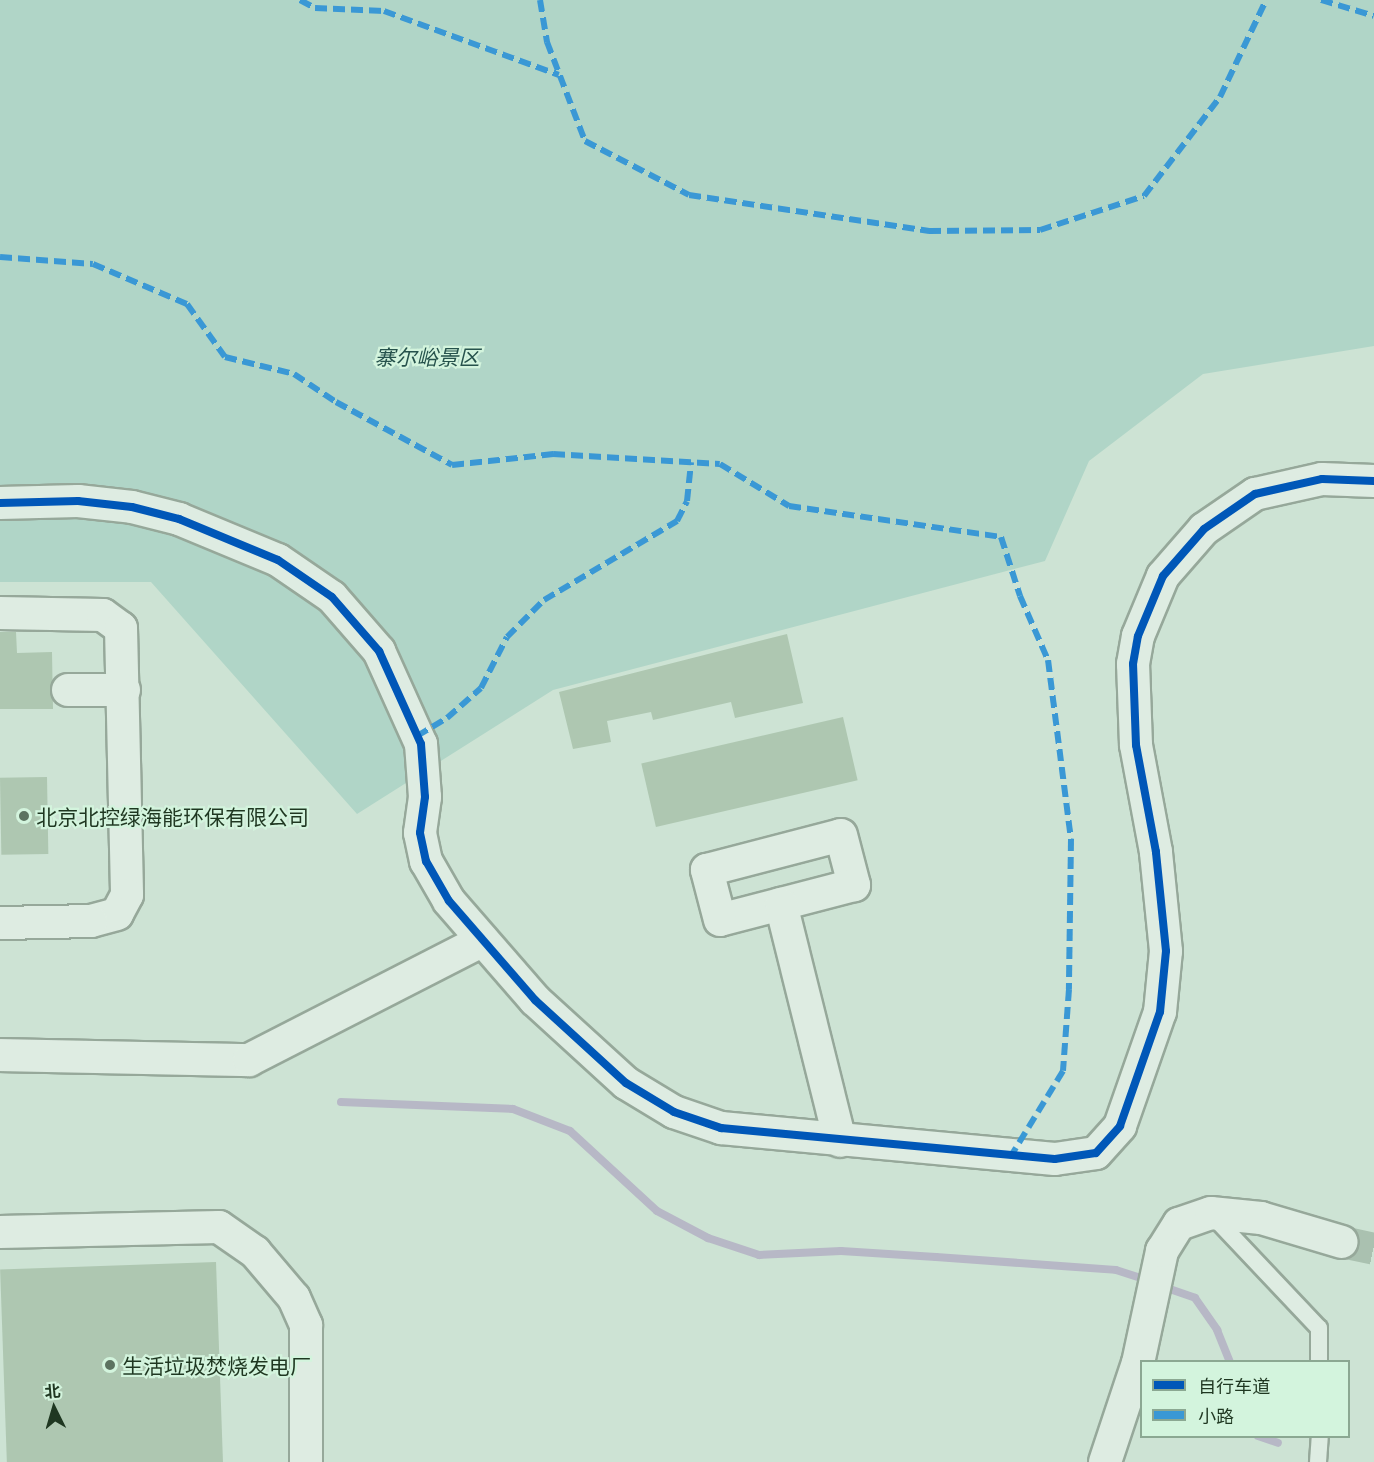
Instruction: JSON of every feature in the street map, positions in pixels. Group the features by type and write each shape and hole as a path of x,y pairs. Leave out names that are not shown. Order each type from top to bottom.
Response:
{"street":[{"path":"0,503 78,501 179,519 278,560 332,597 379,651 396,683 421,744 424,797 420,833 426,861 449,901 482,941 570,1035 626,1083 674,1112 721,1128 840,1141 1055,1159 1096,1153 1120,1126 1160,1012 1166,951 1156,852 1136,745 1133,699 1138,636 1162,576 1204,529 1255,494 1322,479 1374,481"},
{"path":"0,613 103,615 121,628 127,895 117,914 91,921 0,923"},
{"path":"68,690 124,690"},
{"path":"781,904 840,1141"},
{"path":"0,1055 249,1060 482,941"},
{"path":"1105,1462 1138,1363 1162,1251 1179,1224 1210,1213 1262,1218 1342,1242"},
{"path":"0,1232 219,1227 255,1252 294,1298 306,1325 306,1462"}],"lane":[{"path":"1210,1213 1319,1328 1319,1360"},
{"path":"1318,1462 1320,1438"}],"green space":[{"name":"寨尔峪景区","path":"0,0 1374,0 1374,346 1203,374 1089,461 1045,561 553,690 357,814 151,582 0,582"}],"building":[{"path":"0,632 16,632 17,653 52,652 53,709 0,709"},
{"path":"787,634 803,703 735,718 731,702 653,720 651,712 607,721 611,742 573,749 559,692"},
{"path":"843,717 858,780 656,827 641,764"},
{"name":"北京北控绿海能环保有限公司","path":"47,777 48,854 1,855 0,778"},
{"name":"生活垃圾焚烧发电厂","path":"216,1262 223,1462 7,1462 0,1270"}],"waterway":[{"path":"341,1102 513,1109 570,1131 657,1211 708,1238 759,1255 841,1251 936,1257 1116,1270 1149,1281"},
{"path":"1161,1286 1195,1298 1217,1330 1229,1360"},
{"path":"1264,1438 1278,1443"}],"tunnel":[{"path":"1342,1242 1374,1249"}],"marked path":[{"path":"300,0 315,8 384,11 559,75"},
{"path":"540,0 547,42 585,141 689,195 929,231 1040,230 1144,196 1220,97 1266,0"},
{"path":"1321,0 1374,16"},
{"path":"0,257 93,264 187,304 225,357 294,374 336,402 452,465 553,454 720,464 789,506 1001,537 1020,596 1048,660 1071,839 1069,989 1063,1071 1011,1156"},
{"path":"417,736 447,718 481,688 507,637 544,600 677,521 687,501 691,462"}],"cycle path":[{"path":"0,503 78,501 132,507 179,519 278,560 332,597 379,651 421,744 425,797 420,833 426,861 449,901 535,1000 626,1083 674,1112 721,1128 1055,1159 1096,1153 1120,1126 1160,1012 1166,951 1156,852 1136,745 1133,664 1138,636 1163,576 1204,529 1255,494 1322,479 1374,481"}],"place":[{"name":"北京北控绿海能环保有限公司","path":"24,816"},
{"name":"生活垃圾焚烧发电厂","path":"110,1365"}]}
